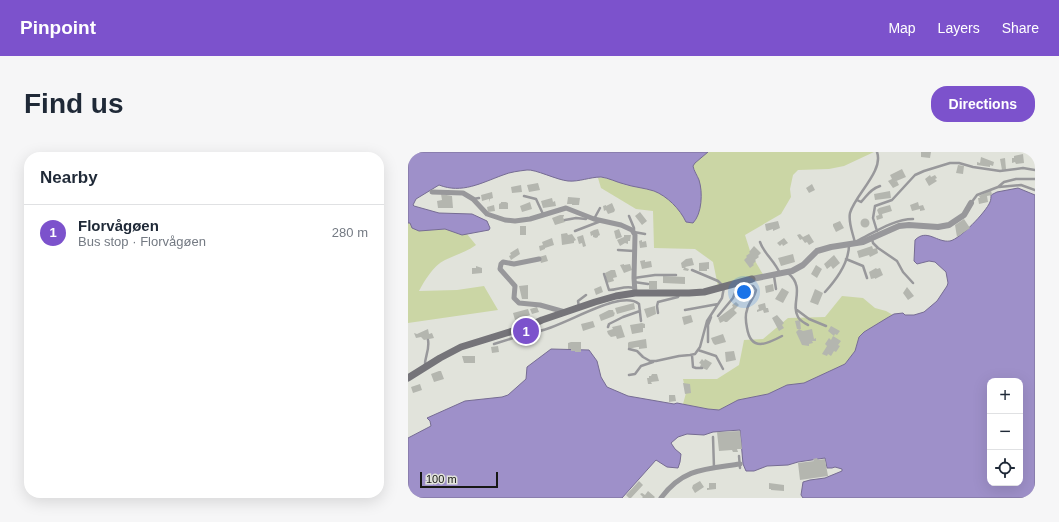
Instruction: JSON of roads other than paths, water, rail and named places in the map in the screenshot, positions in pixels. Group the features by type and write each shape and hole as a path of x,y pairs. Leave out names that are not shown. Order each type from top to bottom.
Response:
{"main road":[{"path":"408,378 461,347 530,329 542,320 616,296 635,291 680,293 704,292 752,279"}],"street":[{"path":"432,192 463,193 473,199 487,214 505,220 519,221 566,208 594,219 621,225 634,232 635,291"},
{"path":"752,279 792,271 803,264 817,250 872,238 904,225 938,227 949,225 964,215 971,204"},
{"path":"539,259 517,263 501,263 501,270 515,286 515,300 519,303 540,305 566,313"},
{"path":"661,498 674,483 683,476 699,470 740,466"}],"lane":[{"path":"825,292 840,273 853,243 850,213 876,166 878,157 877,152"},
{"path":"877,231 873,218 875,206 892,200 915,175 924,171 953,162 1000,171 1023,168 1035,170"},
{"path":"998,187 1004,182 1016,179 1035,179"},
{"path":"971,204 978,195 998,187 1021,185 1035,190"},
{"path":"857,200 861,202 869,192 880,186"},
{"path":"524,196 536,199 543,214"},
{"path":"473,199 479,198"},
{"path":"594,219 600,208"},
{"path":"565,220 576,218 586,219 588,216"},
{"path":"629,216 634,232 645,234"},
{"path":"853,243 896,222 913,219"},
{"path":"575,231 601,221"},
{"path":"872,238 873,242 878,248 894,258 903,272 913,283"},
{"path":"760,242 777,267 776,288"},
{"path":"618,250 635,251"},
{"path":"846,259 863,266 867,278"},
{"path":"628,375 635,374 641,366 679,356 692,355 698,350 707,321 719,304 724,287 718,281 692,270"},
{"path":"787,272 796,282 796,310 798,317 808,325"},
{"path":"604,274 609,290 615,290 628,286 635,291"},
{"path":"634,280 655,275 676,275"},
{"path":"634,280 648,284"},
{"path":"718,316 733,298 738,284 752,286 756,290 747,309 748,336 754,343 760,344 771,342 782,336"},
{"path":"658,313 656,306 658,302 678,297 680,293"},
{"path":"579,308 578,301 586,295"},
{"path":"494,344 530,329 552,327 591,311 594,308 616,301 635,300 639,304 641,321"},
{"path":"685,310 719,304"},
{"path":"796,310 808,319 826,326"},
{"path":"608,327 609,324 623,317 640,311"},
{"path":"708,342 708,325 711,314"},
{"path":"425,367 424,361 429,349 428,340"},
{"path":"629,349 637,351 648,360 656,361"},
{"path":"698,350 716,356 722,369"},
{"path":"692,355 693,367 702,368"},
{"path":"713,437 714,468"},
{"path":"739,456 740,466"}],"place":[{"name":"Florvågøen","path":"526,331"}]}
